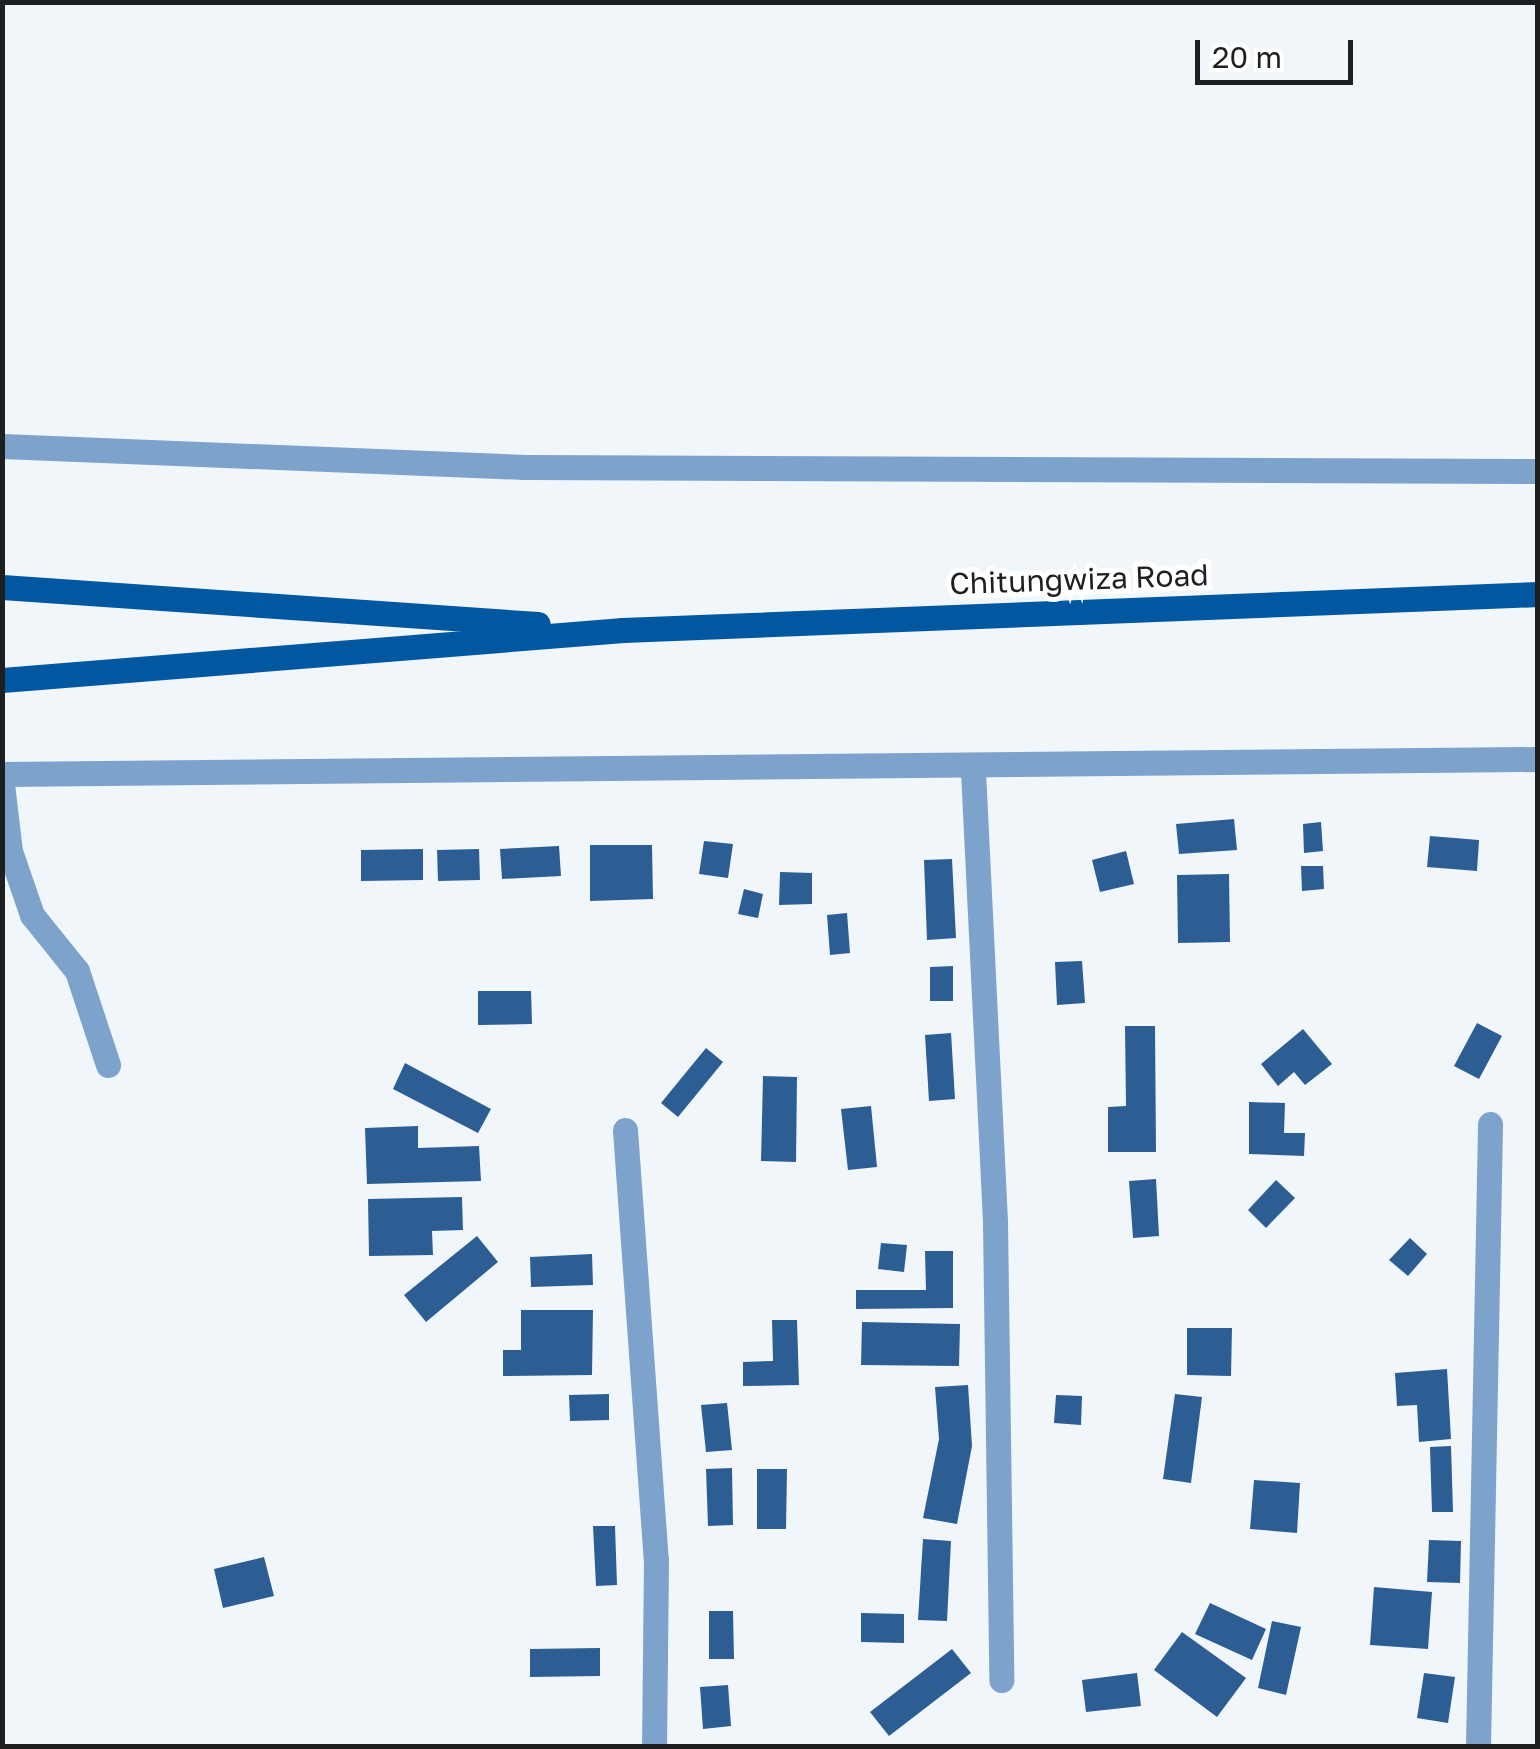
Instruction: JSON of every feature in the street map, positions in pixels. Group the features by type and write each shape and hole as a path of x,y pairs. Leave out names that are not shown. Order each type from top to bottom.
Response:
{"main road":[{"path":"2,587 623,630"},
{"name":"Chitungwiza Road","path":"623,630 1538,594"},
{"path":"2,680 623,630"}],"street":[{"path":"2,446 526,468 1538,471"},
{"path":"2,774 211,766 973,771 1538,758"},
{"path":"973,771 995,1222 1001,1680"},
{"path":"2,784 10,851 32,915 77,971 108,1065"},
{"path":"1478,1746 1490,1124"},
{"path":"626,1130 656,1560 654,1746"}],"building":[{"path":"1234,819 1237,850 1179,854 1176,824"},
{"path":"1321,822 1323,851 1304,853 1303,824"},
{"path":"1430,836 1479,840 1477,871 1427,867"},
{"path":"704,841 733,844 728,878 699,874"},
{"path":"590,845 652,845 653,899 590,901"},
{"path":"559,846 561,876 502,879 500,849"},
{"path":"423,849 423,880 361,881 361,850"},
{"path":"479,849 480,880 438,881 437,850"},
{"path":"1126,851 1134,884 1100,892 1092,860"},
{"path":"952,859 956,938 927,940 924,860"},
{"path":"1301,866 1323,866 1324,889 1302,891"},
{"path":"780,872 812,873 812,904 779,905"},
{"path":"1229,874 1230,942 1178,943 1177,875"},
{"path":"744,889 763,894 758,918 738,914"},
{"path":"847,913 850,953 830,955 827,915"},
{"path":"1082,961 1085,1003 1057,1005 1055,962"},
{"path":"953,966 953,1001 930,1001 930,967"},
{"path":"478,991 531,991 532,1024 478,1025"},
{"path":"1477,1023 1502,1036 1479,1079 1454,1066"},
{"path":"1125,1026 1155,1026 1156,1152 1108,1152 1108,1107 1126,1106"},
{"path":"1303,1029 1332,1064 1305,1085 1294,1072 1278,1086 1261,1064"},
{"path":"951,1033 955,1099 929,1101 925,1035"},
{"path":"706,1048 723,1062 678,1117 661,1103"},
{"path":"405,1063 491,1109 478,1133 393,1089"},
{"path":"763,1076 797,1077 796,1162 761,1161"},
{"path":"1249,1102 1285,1103 1284,1133 1305,1133 1304,1156 1249,1154"},
{"path":"871,1106 877,1167 848,1170 841,1109"},
{"path":"418,1126 418,1148 479,1146 481,1181 367,1184 365,1128"},
{"path":"1156,1179 1159,1236 1133,1238 1129,1181"},
{"path":"1276,1180 1295,1198 1266,1228 1248,1210"},
{"path":"462,1197 463,1230 432,1231 433,1255 369,1256 368,1199"},
{"path":"477,1236 498,1262 426,1322 404,1295"},
{"path":"1410,1238 1427,1254 1408,1276 1389,1260"},
{"path":"881,1243 907,1245 904,1272 878,1269"},
{"path":"925,1251 953,1251 953,1308 856,1309 856,1290 926,1290"},
{"path":"592,1254 593,1285 531,1287 530,1257"},
{"path":"521,1310 593,1310 592,1375 503,1376 503,1350 521,1350"},
{"path":"772,1320 797,1320 799,1385 743,1386 743,1362 773,1361"},
{"path":"862,1322 960,1324 959,1366 861,1365"},
{"path":"1187,1328 1232,1328 1231,1376 1187,1375"},
{"path":"1447,1369 1451,1439 1419,1442 1417,1405 1397,1406 1395,1373"},
{"path":"968,1385 972,1446 957,1524 923,1518 939,1439 935,1387"},
{"path":"609,1394 609,1420 570,1421 569,1395"},
{"path":"1175,1394 1202,1397 1191,1483 1163,1479"},
{"path":"1056,1395 1082,1396 1081,1425 1054,1423"},
{"path":"727,1403 732,1450 706,1452 701,1405"},
{"path":"1451,1446 1453,1512 1432,1512 1430,1447"},
{"path":"732,1468 733,1525 708,1526 706,1469"},
{"path":"757,1469 787,1469 786,1529 757,1529"},
{"path":"1254,1480 1300,1483 1297,1533 1250,1529"},
{"path":"593,1526 615,1526 617,1585 596,1586"},
{"path":"923,1539 951,1541 947,1621 918,1620"},
{"path":"1429,1540 1461,1541 1460,1583 1427,1582"},
{"path":"264,1557 274,1596 223,1608 214,1569"},
{"path":"1374,1587 1432,1592 1428,1649 1370,1645"},
{"path":"1210,1603 1266,1629 1252,1660 1195,1634"},
{"path":"709,1611 733,1611 734,1659 709,1659"},
{"path":"861,1613 904,1614 904,1643 861,1642"},
{"path":"1272,1621 1301,1627 1286,1695 1258,1688"},
{"path":"1182,1632 1246,1678 1217,1717 1154,1670"},
{"path":"600,1648 600,1676 530,1677 530,1649"},
{"path":"952,1649 971,1673 889,1736 870,1712"},
{"path":"1137,1673 1141,1706 1086,1712 1082,1680"},
{"path":"1424,1673 1455,1677 1448,1723 1417,1718"},
{"path":"728,1685 731,1726 703,1729 700,1687"}]}
